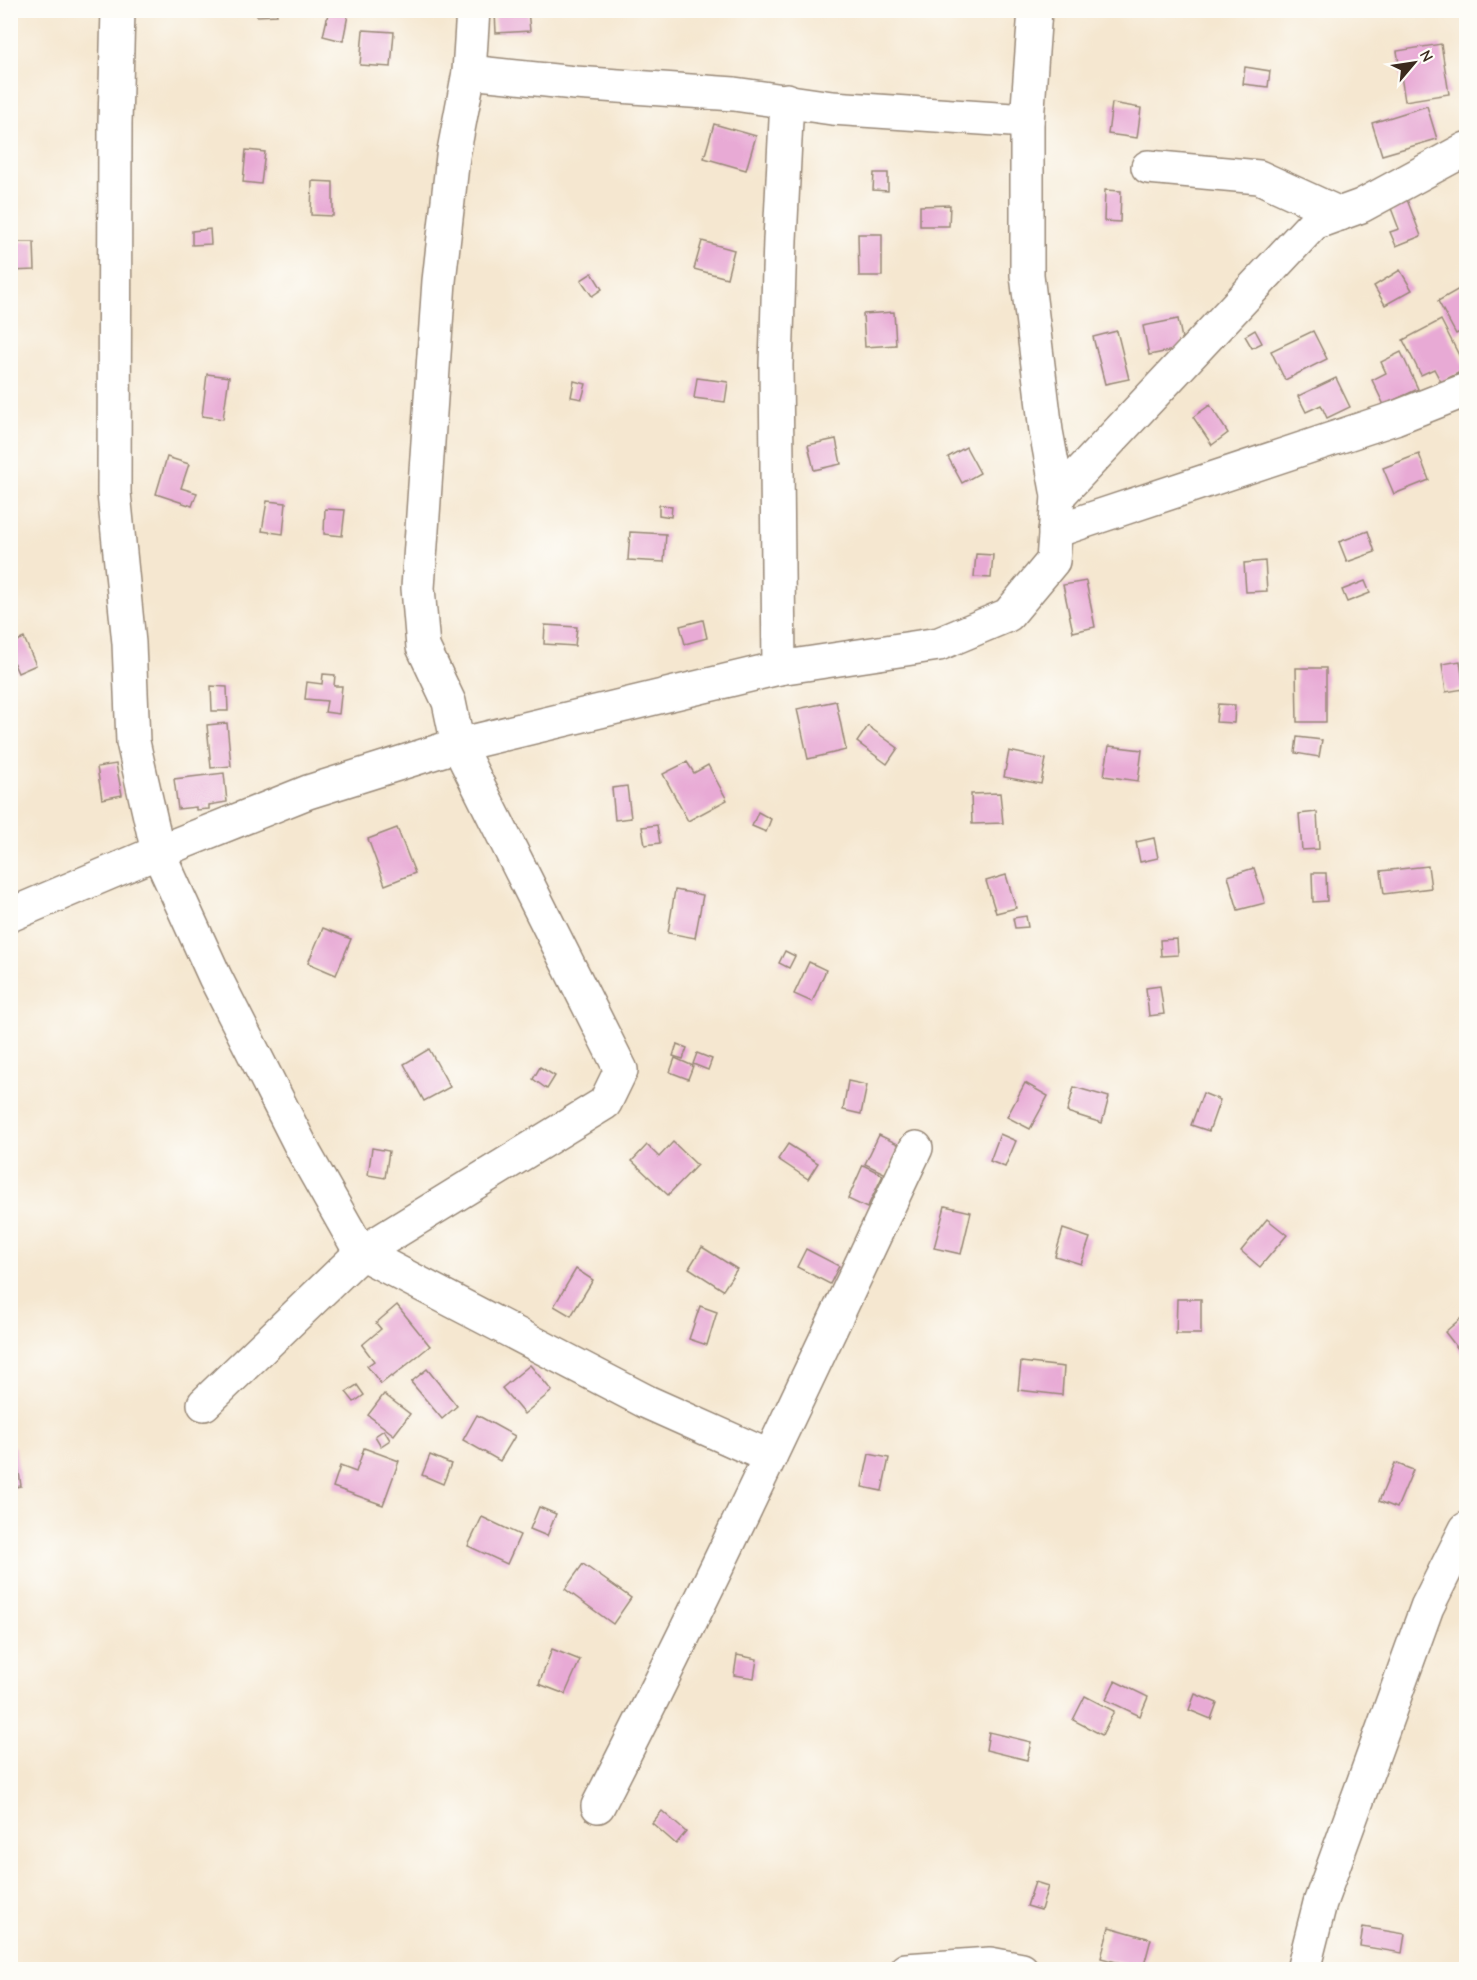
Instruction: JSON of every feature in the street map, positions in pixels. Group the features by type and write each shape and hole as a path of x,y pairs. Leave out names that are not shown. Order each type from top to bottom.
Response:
{"street":[{"path":"118,10 115,123 114,493 129,643 133,742 158,852 215,976 299,1143 361,1253 647,1402 770,1457"},
{"path":"204,1404 361,1253 604,1103 621,1070 458,745 449,702 423,647 418,588 439,281 453,156 469,72 473,10"},
{"path":"10,915 308,792 458,745 779,668 939,644 1008,615 1053,561 1058,496 1046,431 1027,275 1027,121 1035,10"},
{"path":"469,72 787,100 832,108 1027,121"},
{"path":"779,668 776,365 787,100"},
{"path":"1058,496 1314,222 1361,206 1467,149"},
{"path":"1148,167 1259,177 1340,214"},
{"path":"1055,531 1395,418 1467,390"},
{"path":"598,1806 650,1705 770,1457 916,1148"},
{"path":"1303,1970 1320,1903 1427,1607 1467,1529"},
{"path":"906,1970 990,1964 1022,1970"}],"building":[{"path":"257,10 276,10 277,15 257,16"},
{"path":"329,10 348,15 343,41 323,36"},
{"path":"528,10 530,31 496,33 495,12"},
{"path":"363,30 394,32 391,67 360,65"},
{"path":"1441,44 1449,94 1405,101 1397,51"},
{"path":"1245,67 1270,71 1268,87 1243,84"},
{"path":"1112,103 1141,108 1137,138 1108,134"},
{"path":"1427,106 1437,139 1382,155 1372,123"},
{"path":"714,124 756,136 746,170 704,158"},
{"path":"246,150 265,152 261,184 243,182"},
{"path":"874,173 888,173 888,191 873,190"},
{"path":"312,181 333,182 333,216 311,215"},
{"path":"1105,190 1121,191 1120,222 1104,221"},
{"path":"1406,197 1421,236 1396,246 1390,232 1399,229 1389,203"},
{"path":"950,205 949,226 920,226 920,206"},
{"path":"210,229 211,244 192,245 192,231"},
{"path":"858,234 882,234 882,276 859,276"},
{"path":"702,241 734,250 727,278 694,269"},
{"path":"10,242 34,242 35,270 10,271"},
{"path":"1400,270 1412,290 1385,305 1374,286"},
{"path":"592,273 602,289 592,296 581,280"},
{"path":"1466,285 1466,329 1456,334 1438,301"},
{"path":"894,312 896,345 865,347 863,314"},
{"path":"1178,319 1184,348 1149,355 1143,326"},
{"path":"1441,320 1466,369 1441,382 1434,369 1421,375 1403,340"},
{"path":"1255,330 1262,343 1252,348 1245,336"},
{"path":"1117,331 1129,379 1105,384 1093,337"},
{"path":"1313,331 1327,359 1285,380 1271,351"},
{"path":"1401,352 1418,389 1384,405 1372,380 1386,373 1381,362"},
{"path":"207,374 229,377 223,419 202,416"},
{"path":"697,378 728,382 725,402 694,398"},
{"path":"1336,378 1350,407 1327,418 1321,405 1306,412 1298,396"},
{"path":"574,381 586,384 582,399 571,397"},
{"path":"1210,405 1228,433 1212,445 1193,417"},
{"path":"836,439 841,464 814,470 808,445"},
{"path":"966,447 980,473 962,483 948,457"},
{"path":"1419,454 1429,480 1394,494 1383,468"},
{"path":"167,457 189,464 181,488 197,493 192,506 156,494"},
{"path":"267,501 286,503 283,534 262,531"},
{"path":"659,505 672,506 671,517 659,515"},
{"path":"325,509 345,510 342,536 324,534"},
{"path":"1368,531 1375,552 1347,562 1339,542"},
{"path":"630,532 666,534 664,562 628,560"},
{"path":"976,554 993,555 991,578 974,577"},
{"path":"1265,561 1267,591 1246,592 1244,563"},
{"path":"1086,581 1095,627 1073,632 1063,585"},
{"path":"1365,581 1370,593 1347,602 1342,590"},
{"path":"703,620 707,638 685,644 680,626"},
{"path":"545,625 577,627 575,646 544,644"},
{"path":"24,638 36,665 18,673 10,655 10,644"},
{"path":"1460,661 1464,689 1446,692 1442,664"},
{"path":"1296,668 1326,668 1326,722 1297,722"},
{"path":"323,674 335,675 334,686 342,686 339,714 325,712 327,701 305,699 307,682 322,684"},
{"path":"211,686 227,687 228,711 212,711"},
{"path":"836,701 846,750 808,759 797,709"},
{"path":"1218,704 1235,705 1234,723 1216,722"},
{"path":"227,723 231,766 211,768 207,725"},
{"path":"868,726 898,748 887,764 857,742"},
{"path":"1297,737 1322,740 1319,757 1295,753"},
{"path":"1109,746 1142,750 1138,781 1104,776"},
{"path":"1009,751 1046,759 1041,784 1004,777"},
{"path":"687,762 694,773 708,765 727,800 688,821 663,774"},
{"path":"116,764 122,795 102,799 97,767"},
{"path":"224,773 227,802 209,805 209,809 196,810 196,807 178,809 174,779"},
{"path":"627,786 631,818 615,820 612,788"},
{"path":"1000,793 1003,823 972,824 971,794"},
{"path":"758,812 771,819 766,832 752,826"},
{"path":"1317,812 1319,849 1302,850 1299,814"},
{"path":"657,825 660,843 645,845 642,827"},
{"path":"397,828 415,873 385,885 368,839"},
{"path":"1154,838 1158,858 1140,862 1136,842"},
{"path":"1428,866 1431,888 1384,894 1381,871"},
{"path":"1254,868 1265,903 1238,910 1228,876"},
{"path":"1312,873 1326,873 1327,901 1313,902"},
{"path":"1006,875 1016,908 996,913 986,881"},
{"path":"675,890 703,895 695,938 668,933"},
{"path":"1026,916 1028,927 1015,928 1013,918"},
{"path":"323,928 351,939 336,975 308,963"},
{"path":"1177,939 1178,955 1161,956 1160,940"},
{"path":"785,951 795,956 789,968 779,963"},
{"path":"809,962 826,970 812,1002 794,994"},
{"path":"1160,986 1164,1014 1149,1016 1146,988"},
{"path":"677,1044 687,1048 683,1059 673,1056"},
{"path":"429,1049 450,1087 424,1101 404,1064"},
{"path":"697,1053 712,1059 708,1070 693,1064"},
{"path":"675,1058 693,1066 688,1079 670,1072"},
{"path":"540,1067 555,1076 547,1089 533,1079"},
{"path":"848,1081 867,1085 861,1114 843,1110"},
{"path":"1025,1083 1048,1096 1030,1129 1007,1117"},
{"path":"1074,1087 1109,1097 1102,1123 1067,1112"},
{"path":"1203,1093 1220,1100 1209,1131 1191,1125"},
{"path":"1000,1134 1016,1141 1005,1167 990,1161"},
{"path":"879,1135 900,1145 886,1174 865,1164"},
{"path":"673,1142 697,1165 668,1195 632,1161 647,1145 659,1157"},
{"path":"788,1144 818,1163 808,1179 778,1159"},
{"path":"372,1148 389,1151 385,1178 368,1175"},
{"path":"863,1165 883,1175 867,1208 848,1199"},
{"path":"945,1206 971,1212 961,1254 934,1248"},
{"path":"1267,1219 1287,1235 1260,1267 1241,1251"},
{"path":"1063,1229 1090,1238 1081,1264 1055,1256"},
{"path":"702,1247 737,1269 723,1290 689,1268"},
{"path":"806,1249 839,1266 830,1284 797,1267"},
{"path":"576,1269 593,1280 571,1316 554,1306"},
{"path":"1177,1299 1201,1299 1201,1334 1176,1334"},
{"path":"397,1305 430,1346 381,1384 367,1366 374,1361 362,1345 381,1329 376,1323"},
{"path":"700,1306 717,1312 707,1345 689,1339"},
{"path":"1466,1314 1466,1359 1445,1332"},
{"path":"1021,1362 1064,1367 1062,1395 1018,1390"},
{"path":"530,1365 552,1391 524,1414 502,1388"},
{"path":"427,1369 457,1406 442,1419 411,1382"},
{"path":"357,1385 364,1395 354,1402 346,1392"},
{"path":"384,1394 410,1414 394,1435 368,1415"},
{"path":"477,1415 515,1436 500,1461 463,1440"},
{"path":"384,1430 390,1440 381,1446 375,1436"},
{"path":"15,1446 21,1486 10,1488 10,1447"},
{"path":"364,1448 399,1461 383,1505 333,1487 340,1466 356,1472"},
{"path":"869,1454 889,1458 882,1491 862,1487"},
{"path":"430,1455 451,1464 443,1484 422,1475"},
{"path":"1395,1463 1413,1470 1397,1508 1379,1501"},
{"path":"539,1507 556,1514 547,1536 530,1529"},
{"path":"482,1517 520,1535 507,1564 468,1546"},
{"path":"583,1564 631,1598 613,1624 565,1589"},
{"path":"552,1649 580,1660 565,1694 539,1684"},
{"path":"737,1655 757,1659 754,1678 734,1675"},
{"path":"1115,1681 1148,1697 1140,1716 1106,1700"},
{"path":"1195,1694 1217,1703 1211,1719 1189,1710"},
{"path":"1085,1696 1114,1711 1102,1735 1073,1720"},
{"path":"989,1732 1031,1742 1027,1760 986,1750"},
{"path":"662,1811 686,1832 676,1844 652,1823"},
{"path":"1035,1882 1048,1886 1041,1910 1027,1906"},
{"path":"1109,1927 1151,1939 1143,1969 1101,1958"},
{"path":"1363,1927 1405,1934 1402,1953 1360,1946"}]}
